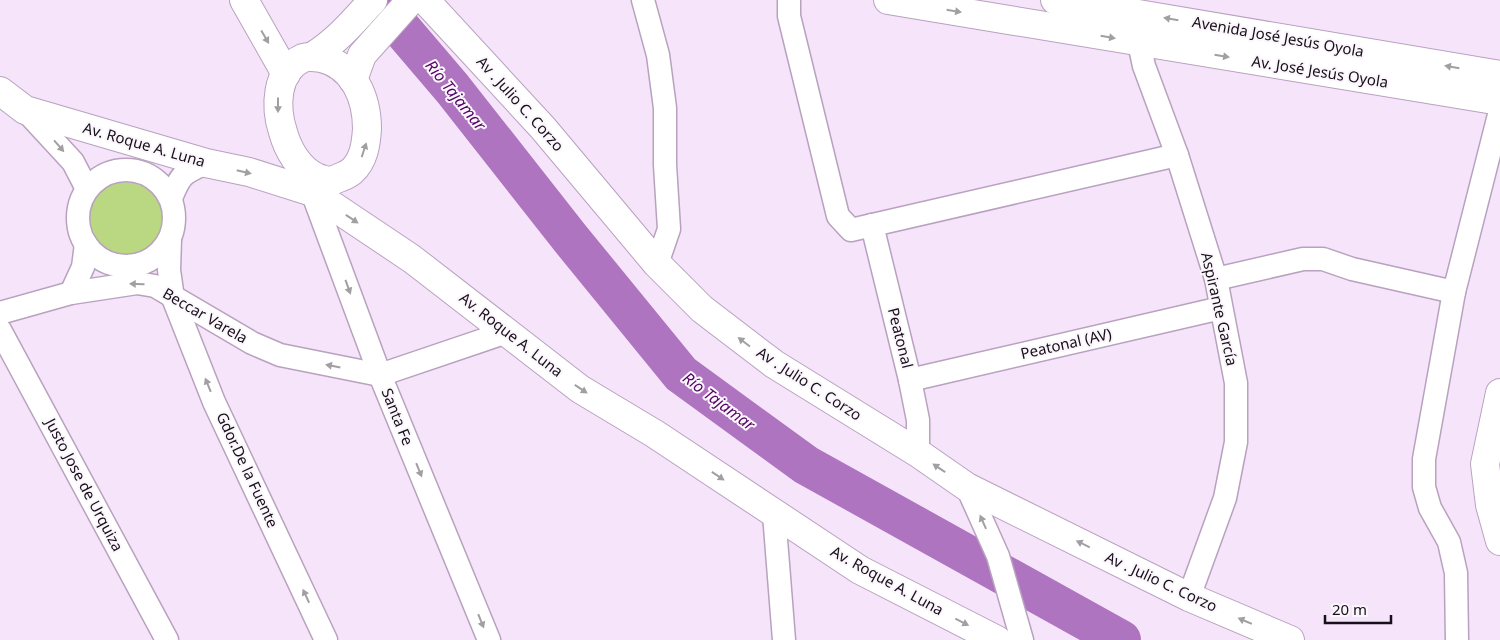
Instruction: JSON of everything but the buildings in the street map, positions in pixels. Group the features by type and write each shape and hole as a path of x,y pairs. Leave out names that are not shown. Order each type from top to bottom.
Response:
{"street":[{"path":"244,0 286,74"},
{"name":"Av . Julio C. Corzo","path":"425,0 543,128 656,264 702,309 774,364 918,453 967,487 1189,597 1290,640"},
{"path":"642,0 658,55 665,108 665,165 669,229 656,264"},
{"path":"789,0 789,16 838,216 851,230 1177,155"},
{"path":"888,0 1139,42"},
{"name":"Avenida José Jesús Oyola","path":"1055,0 1122,5 1500,76"},
{"name":"Aspirante García","path":"1122,5 1139,42 1144,66 1177,155 1216,279 1236,383 1236,442 1225,498 1189,597"},
{"path":"353,80 362,55 405,6"},
{"path":"313,56 330,60 349,73 361,94 367,116 366,143 362,157 354,170 344,177 321,187 293,157 284,138 278,119 278,98 282,79 292,66 303,58 313,56 328,47 364,9"},
{"name":"Av. José Jesús Oyola","path":"1139,42 1500,101"},
{"name":"Av. Roque A. Luna","path":"0,91 25,110 206,163 321,187 580,389 655,434 860,570 1012,634"},
{"path":"25,110 73,162 87,189"},
{"path":"1457,640 1456,573 1449,542 1430,508 1424,487 1424,459 1454,292 1500,111"},
{"path":"171,198 180,178 206,163"},
{"path":"124,169 139,171 152,176 163,186 171,198 175,212 174,226 170,239 164,250 145,263 134,266 122,266 108,263 95,255 86,244 80,231 78,217 80,202 87,189 97,179 110,172 124,169"},
{"name":"Santa Fe","path":"321,187 380,376 489,640"},
{"name":"Peatonal","path":"872,225 910,380 918,420 918,453"},
{"name":"Gdor.De la Fuente","path":"170,239 169,270 173,298 214,402 326,640"},
{"path":"71,293 83,267 86,244"},
{"path":"1216,279 1304,259 1323,259 1352,268 1454,292"},
{"name":"Beccar Varela","path":"0,313 71,293 137,283 155,286 252,343 280,355 380,376"},
{"name":"Peatonal (AV)","path":"910,380 1221,308"},
{"name":"Justo Jose de Urquiza","path":"0,330 167,640"},
{"path":"380,376 508,332"},
{"path":"1500,393 1490,505 1500,541"},
{"path":"967,487 998,556 1012,634"},
{"path":"774,514 784,640"}],"green space":[{"path":"126,182 147,188 157,198 163,219 157,240 147,250 126,256 105,250 95,240 89,219 95,198 105,188"}],"waterway":[{"name":"Río Tajamar","path":"377,0 452,88 570,238 681,374 806,465 1121,640"}]}
